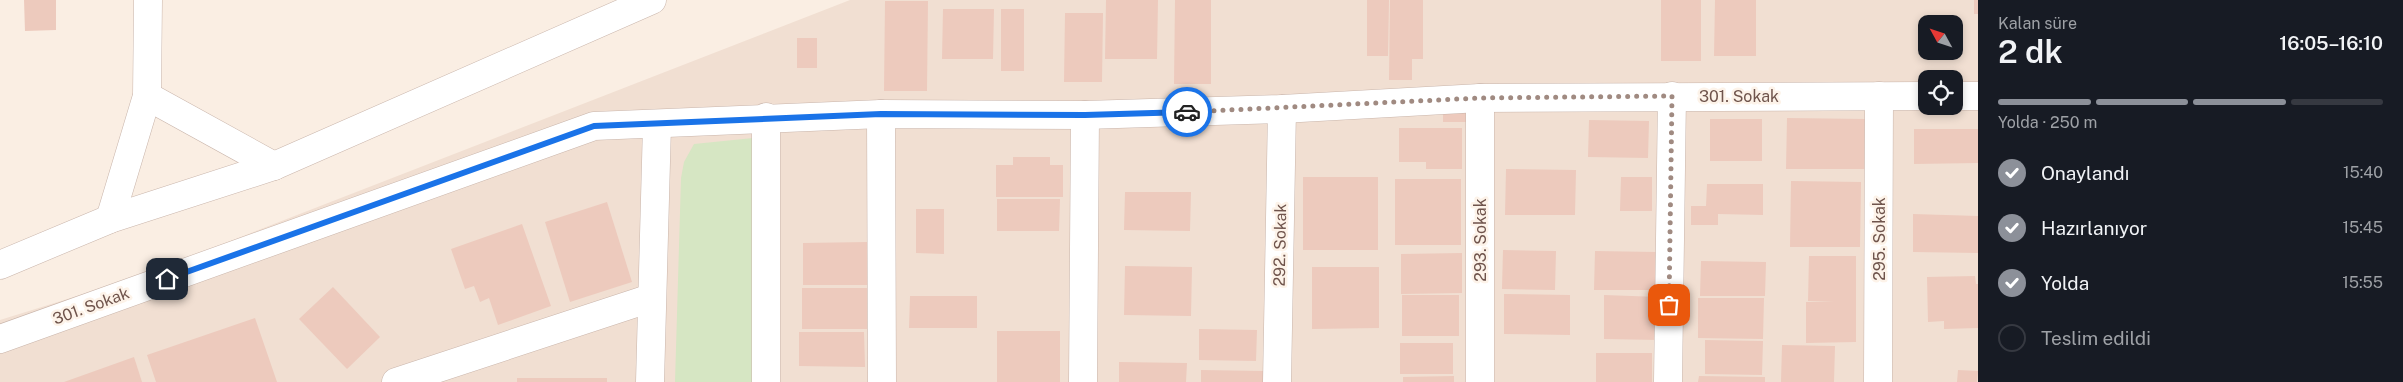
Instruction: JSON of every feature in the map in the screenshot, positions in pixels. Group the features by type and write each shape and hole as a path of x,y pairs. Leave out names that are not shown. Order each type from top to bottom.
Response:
{"street":[{"path":"110,219 147,96 148,0"},
{"path":"0,264 110,219 274,166 652,0"},
{"path":"147,96 274,166"},
{"path":"1668,382 1672,96"},
{"name":"295. Sokak","path":"1878,382 1879,96"},
{"name":"301. Sokak","path":"0,338 594,126 881,114 1085,115 1282,109 1480,98 1918,96"},
{"path":"1963,96 1978,96"},
{"name":"293. Sokak","path":"1480,98 1480,382"},
{"name":"292. Sokak","path":"1277,382 1282,109"},
{"path":"881,114 882,382"},
{"path":"1083,382 1085,115"},
{"path":"766,118 766,382"},
{"path":"650,382 657,124"},
{"path":"396,382 452,372 651,298"}],"shaded area":[{"path":"850,0 1978,0 1978,382 0,382 0,320 138,277"}],"green space":[{"path":"753,138 754,382 675,382 681,178 684,162 694,144"}],"building":[{"path":"24,0 56,0 56,30 25,31"},
{"path":"1106,0 1158,0 1157,59 1105,59"},
{"path":"1175,0 1211,0 1211,84 1174,84"},
{"path":"1367,0 1389,0 1388,56 1367,56"},
{"path":"1390,0 1423,0 1423,59 1412,59 1412,80 1389,80"},
{"path":"1661,0 1701,0 1701,61 1661,61"},
{"path":"1715,0 1756,0 1756,56 1714,56"},
{"path":"1974,0 1978,0 1978,14 1974,14"},
{"path":"885,1 928,1 927,91 884,91"},
{"path":"943,9 994,9 993,59 942,59"},
{"path":"1001,9 1024,9 1024,71 1001,71"},
{"path":"1065,13 1103,13 1102,82 1064,82"},
{"path":"797,38 817,38 817,68 797,68"},
{"path":"1443,107 1470,107 1470,122 1443,122"},
{"path":"1787,118 1866,119 1865,169 1786,169"},
{"path":"1710,119 1762,119 1762,161 1710,161"},
{"path":"1589,120 1649,121 1648,158 1588,157"},
{"path":"1399,128 1462,128 1462,169 1426,169 1426,162 1399,162"},
{"path":"1914,129 1978,129 1978,163 1914,164"},
{"path":"1013,157 1050,157 1050,165 1063,165 1063,197 996,197 996,165 1013,165"},
{"path":"1506,169 1576,170 1575,215 1505,215"},
{"path":"1303,177 1378,177 1378,250 1303,250"},
{"path":"1621,177 1652,177 1652,211 1620,211"},
{"path":"1395,179 1461,179 1461,245 1395,245"},
{"path":"1791,181 1861,182 1860,247 1790,247"},
{"path":"1707,184 1763,184 1763,215 1718,214 1718,225 1691,225 1691,206 1706,206"},
{"path":"1125,192 1191,192 1190,231 1124,230"},
{"path":"997,199 1060,199 1059,231 997,231"},
{"path":"607,202 632,282 570,302 545,222"},
{"path":"916,209 944,209 944,254 916,253"},
{"path":"1913,214 1978,216 1978,253 1913,252"},
{"path":"522,224 551,306 498,325 489,298 480,302 474,286 465,289 451,249"},
{"path":"868,242 868,285 803,285 803,243"},
{"path":"1503,250 1556,251 1555,290 1502,289"},
{"path":"1595,251 1656,252 1655,290 1594,290"},
{"path":"1462,253 1462,293 1401,294 1401,254"},
{"path":"1809,256 1856,256 1856,342 1806,343 1806,302 1834,302 1808,301"},
{"path":"1701,261 1766,262 1765,296 1700,296"},
{"path":"1125,266 1192,267 1191,316 1124,315"},
{"path":"1312,267 1379,267 1379,328 1312,329"},
{"path":"1975,276 1976,284 1978,284 1978,328 1944,329 1944,321 1928,322 1927,277"},
{"path":"333,287 380,337 347,369 299,319"},
{"path":"802,288 867,288 867,329 802,329"},
{"path":"1504,294 1570,295 1570,335 1504,334"},
{"path":"1402,295 1459,295 1459,336 1402,336"},
{"path":"1604,295 1659,297 1659,340 1604,339"},
{"path":"910,296 977,296 977,328 909,328"},
{"path":"1698,298 1764,298 1763,339 1698,338"},
{"path":"255,318 277,382 156,382 147,355"},
{"path":"1199,329 1257,330 1256,361 1199,360"},
{"path":"997,331 1060,331 1060,382 997,382"},
{"path":"799,332 864,332 865,367 799,366"},
{"path":"1705,340 1763,341 1762,375 1705,374"},
{"path":"1400,343 1453,343 1453,374 1400,374"},
{"path":"1782,345 1835,346 1834,382 1781,382"},
{"path":"1596,353 1652,353 1652,382 1596,382"},
{"path":"134,357 142,382 64,382"},
{"path":"1119,362 1187,363 1186,382 1119,382"},
{"path":"1201,370 1263,371 1263,382 1201,382"},
{"path":"1958,370 1978,371 1977,382 1957,382"},
{"path":"1454,376 1454,382 1403,382 1403,377"},
{"path":"1699,376 1765,377 1765,382 1698,382"},
{"path":"517,378 607,378 607,382 517,382"}],"way so far":[{"path":"1187,112 1282,109 1480,98 1672,96 1669,305"}],"route":[{"path":"167,279 594,126 881,114 1085,115 1187,112"}]}
